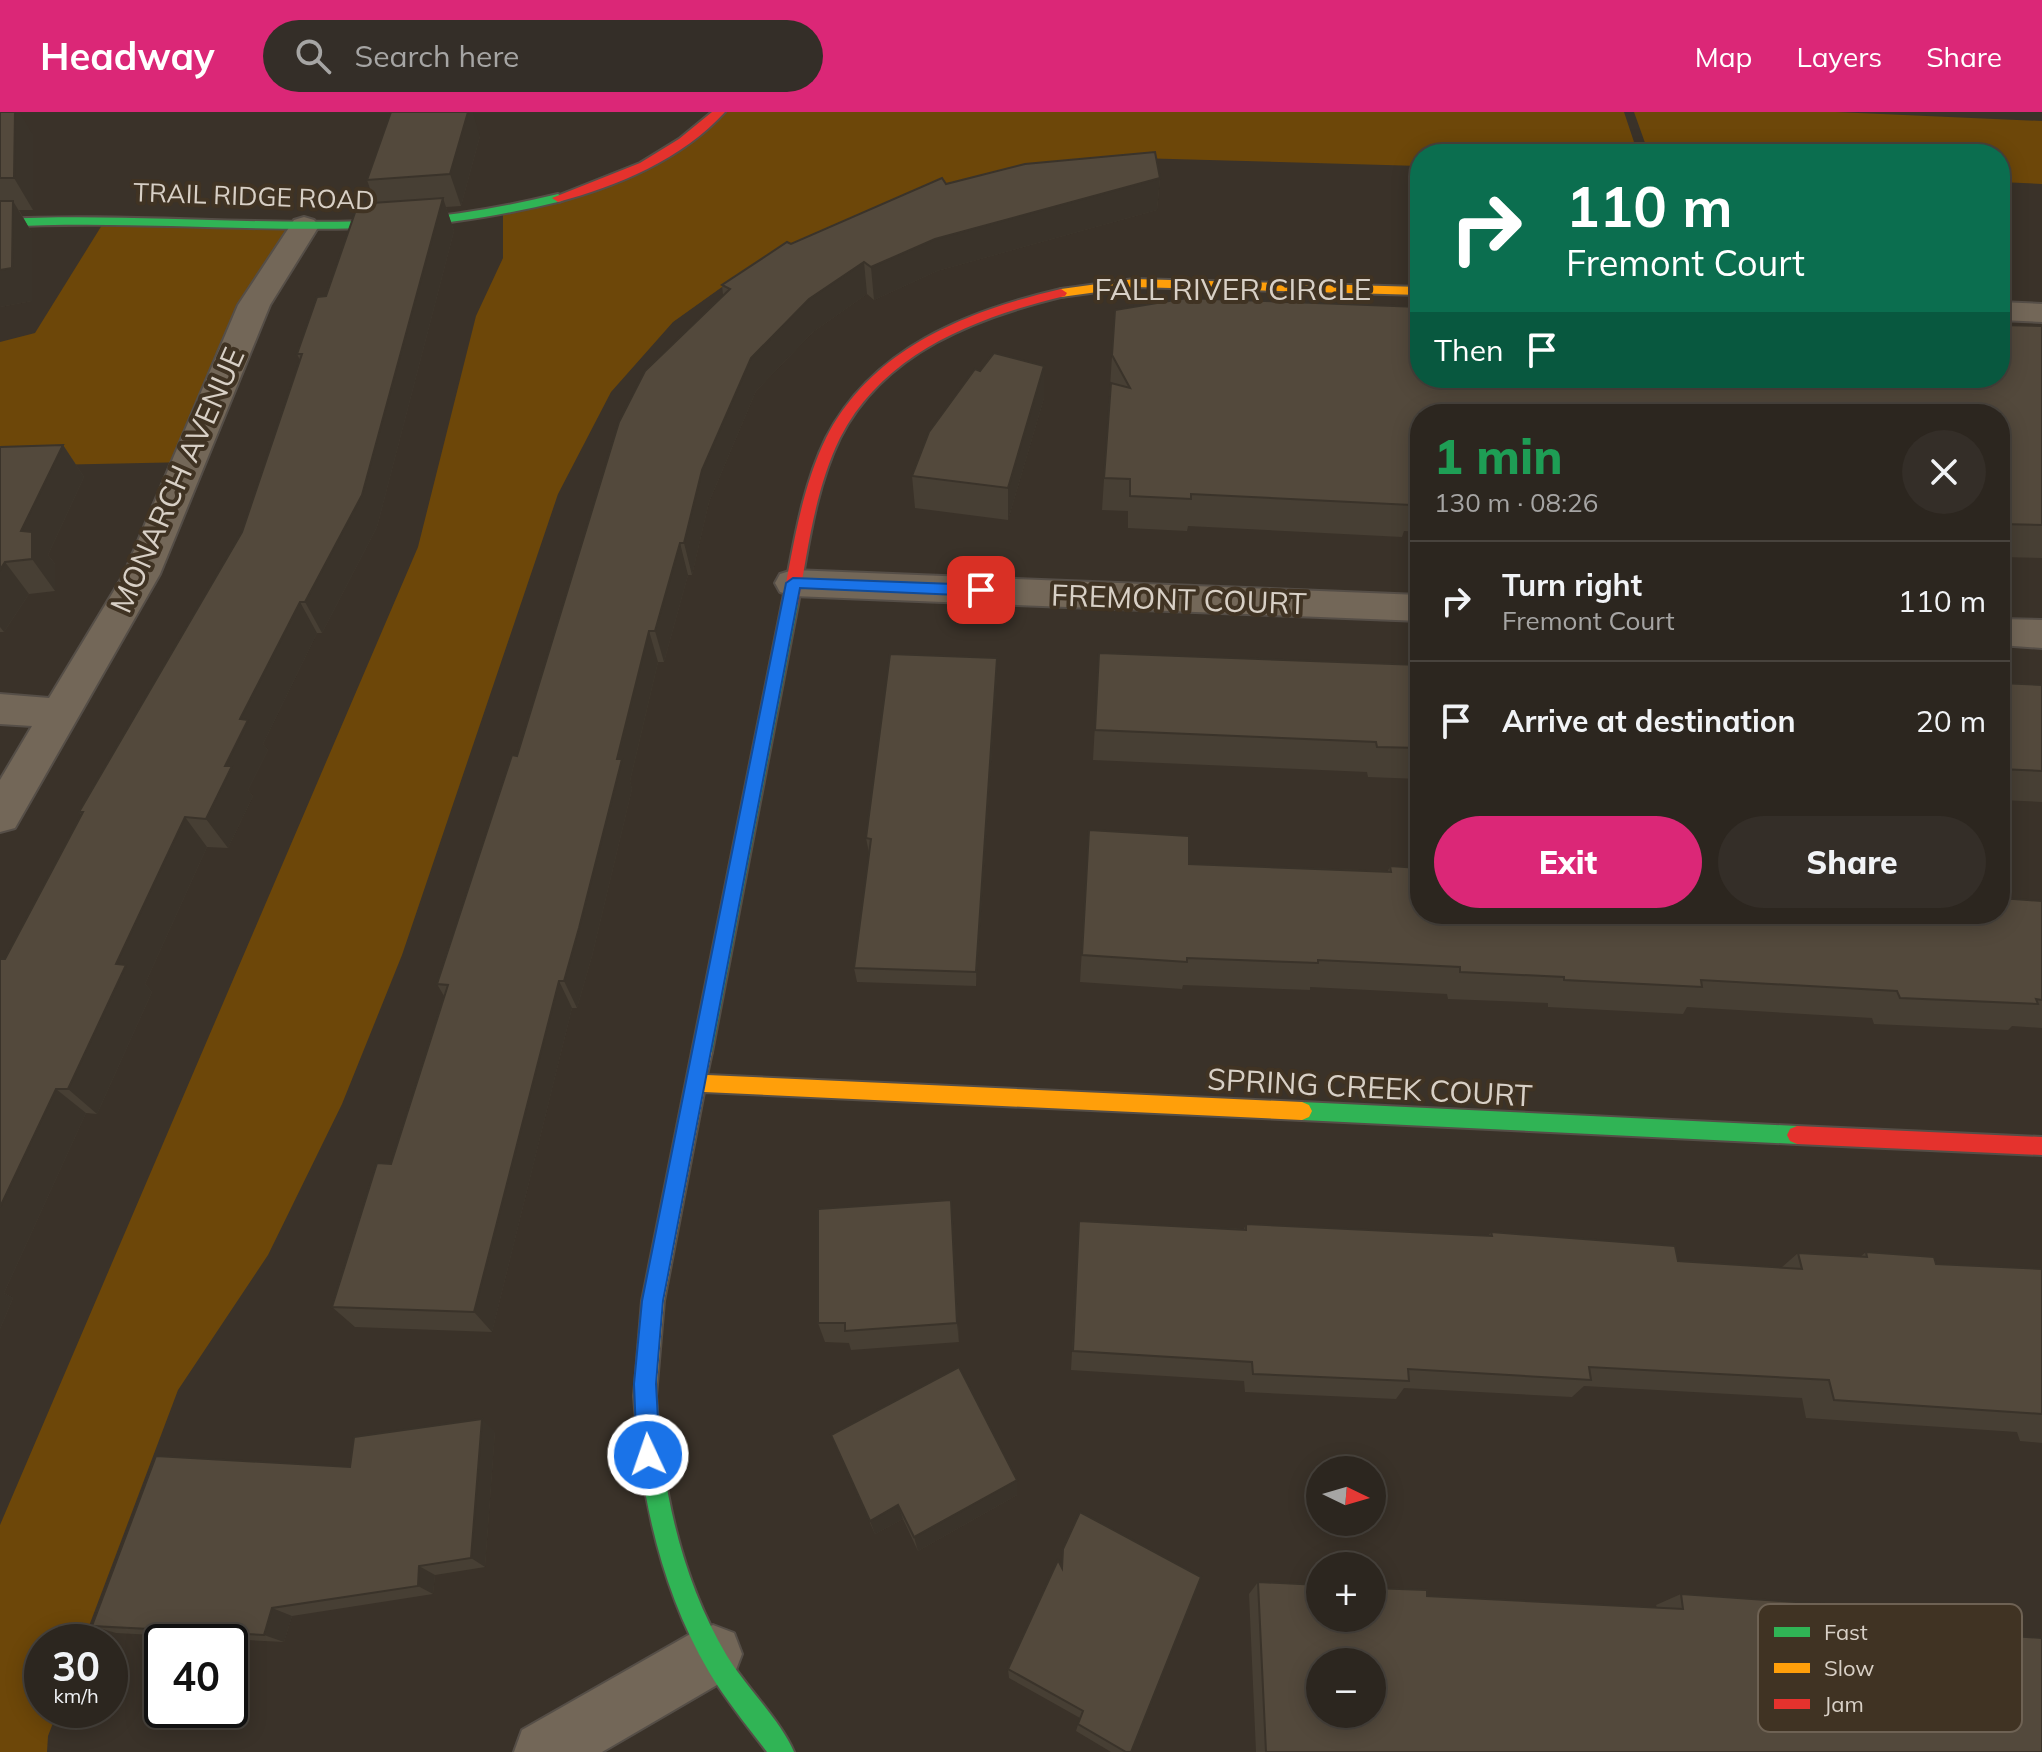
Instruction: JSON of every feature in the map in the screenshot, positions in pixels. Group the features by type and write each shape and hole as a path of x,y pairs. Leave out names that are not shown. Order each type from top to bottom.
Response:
{"street":[{"name":"TRAIL RIDGE ROAD","path":"0,223 107,217 396,227 503,214 567,198 654,161 705,127 719,112"},
{"name":"MONARCH AVENUE","path":"0,816 142,574 254,305 304,226"},
{"name":"FALL RIVER CIRCLE","path":"782,1752 713,1654 680,1584 660,1521 648,1455 645,1384 653,1301 793,583 823,458 842,421 855,404 892,368 963,324 1032,299 1109,285 1173,283 1410,291"},
{"path":"2010,311 2042,313"},
{"name":"FREMONT COURT","path":"793,583 1410,608"},
{"path":"2010,632 2042,634"},
{"path":"0,709 60,713"},
{"name":"SPRING CREEK COURT","path":"695,1083 2042,1146"},
{"path":"544,1752 713,1654"}],"shaded area":[{"path":"719,112 1624,112 1635,144 1410,144 1410,166 1136,158 895,200 816,233 750,267 673,322 611,392 558,494 402,955 342,1104 268,1255 178,1390 90,1624 24,1624 24,1728 51,1728 47,1752 0,1752 0,1525 418,547 476,316 503,258 503,214 606,184"},
{"path":"1634,112 1836,112 2042,121 2042,184 2010,182 2010,144 1645,144"},
{"path":"107,217 304,226 191,462 0,466 0,342 35,333"}],"building":[{"path":"0,112 15,112 14,178 0,178"},
{"path":"391,112 468,112 450,174 367,180"},
{"path":"1155,152 1160,178 935,239 871,267 864,262 809,299 751,358 702,470 684,543 680,543 655,631 649,631 617,759 622,759 579,928 564,981 559,981 474,1312 332,1307 377,1163 391,1164 448,985 437,984 512,755 517,756 619,422 645,371 730,289 722,285 787,242 791,244 942,178 946,184 1025,164"},
{"path":"443,198 362,495 305,602 300,602 240,719 248,720 225,766 232,766 206,819 185,817 116,964 126,965 68,1089 56,1089 0,1207 0,959 5,959 83,812 79,812 242,532 302,354 297,354 317,297 326,296 358,204"},
{"path":"0,201 13,201 12,268 0,270"},
{"path":"1187,298 1410,307 1410,388 2010,388 2010,325 2042,326 2042,525 2010,524 2010,404 1410,404 1410,505 1191,494 1191,499 1130,496 1130,479 1104,478 1111,383 1130,388 1112,355 1115,310"},
{"path":"994,353 1044,366 1008,488 912,476 929,432 975,369 980,371"},
{"path":"63,445 21,531 32,532 32,559 5,562 0,570 0,447"},
{"path":"1099,653 1410,665 1410,748 1377,747 1376,742 1095,730"},
{"path":"890,654 997,658 976,972 854,968 871,839 866,838"},
{"path":"2010,683 2042,685 2042,771 2010,769"},
{"path":"1089,830 1189,836 1189,864 1391,872 1390,866 1410,867 1410,924 2010,924 2010,899 2042,901 2042,1000 2036,999 2038,1004 1900,998 1897,991 1701,980 1702,987 1564,980 1564,977 1460,972 1460,967 1318,960 1318,963 1187,958 1187,962 1082,955"},
{"path":"951,1200 957,1323 845,1331 845,1323 818,1323 818,1209"},
{"path":"1079,1221 1246,1230 1246,1224 1492,1236 1491,1232 1675,1246 1678,1261 1802,1269 1798,1253 1867,1257 1866,1252 1934,1257 1936,1264 2042,1269 2042,1414 1834,1400 1829,1380 1589,1367 1591,1380 1408,1369 1409,1381 1253,1374 1252,1362 1073,1351"},
{"path":"959,1367 1017,1480 914,1537 898,1505 870,1521 831,1435"},
{"path":"482,1419 471,1558 419,1566 418,1586 272,1608 264,1635 248,1634 248,1624 144,1624 144,1629 128,1628 128,1624 93,1624 156,1456 350,1467 354,1437"},
{"path":"1080,1512 1201,1577 1131,1752 1078,1724 1083,1711 1008,1669 1058,1560 1062,1568 1063,1549"},
{"path":"1258,1582 1306,1584 1306,1632 1386,1632 1386,1589 1427,1590 1427,1596 1683,1609 1681,1594 1824,1604 1758,1604 1758,1732 2022,1732 2022,1637 2042,1638 2042,1752 1266,1752"}],"traffic: fast":[{"path":"0,223 114,219 306,225 407,223 508,210 558,198"},
{"path":"702,1052 790,604"},
{"path":"1302,1111 1797,1135"},
{"path":"645,1396 657,1500 686,1600 724,1674 782,1752"}],"traffic: slow":[{"path":"1061,293 1134,283 1410,291"},
{"path":"645,1396 653,1301 702,1052"},
{"path":"695,1083 1302,1111"}],"traffic: jam":[{"path":"558,198 602,184 644,165 683,142 719,112"},
{"path":"790,604 807,520 825,458 851,409 873,382 900,359 961,324 994,311 1061,293"},
{"path":"1797,1135 2042,1146"}],"route":[{"path":"648,1455 645,1384 653,1301 793,583 981,590"}]}
